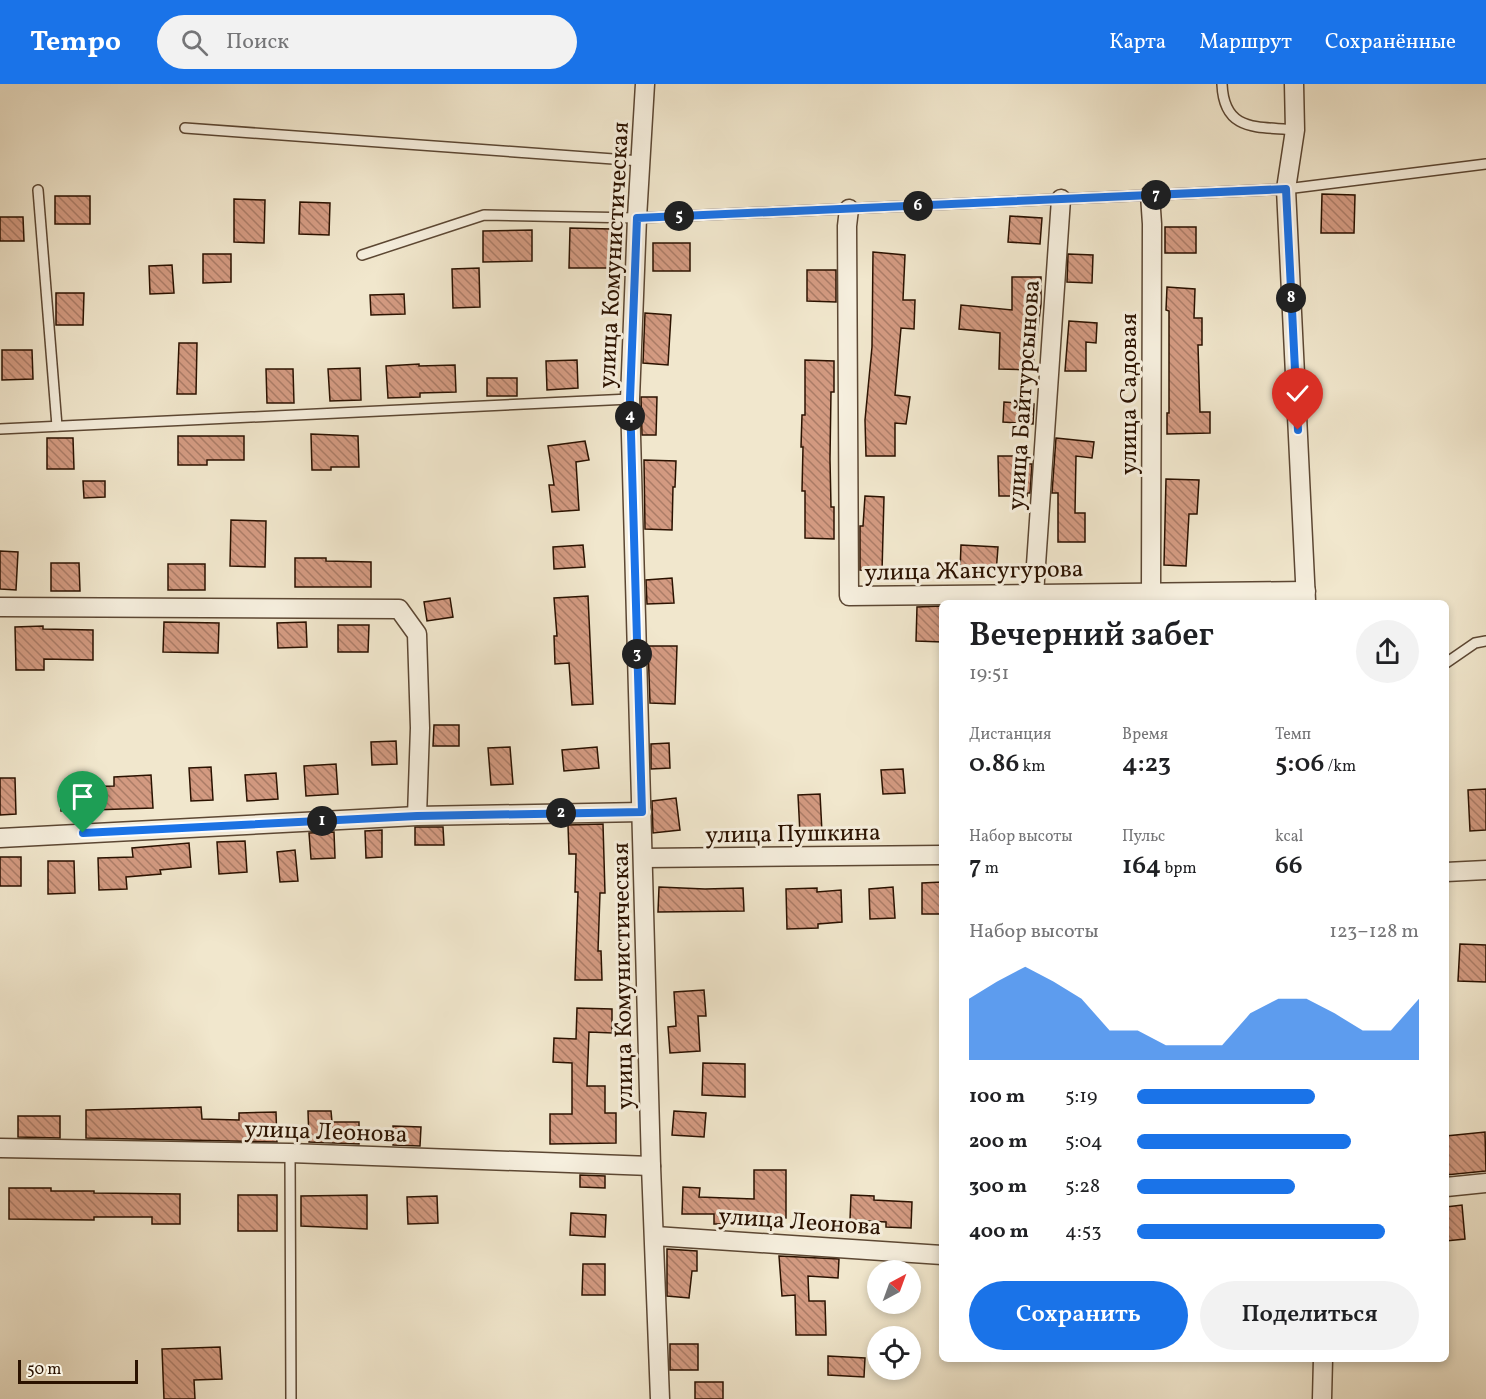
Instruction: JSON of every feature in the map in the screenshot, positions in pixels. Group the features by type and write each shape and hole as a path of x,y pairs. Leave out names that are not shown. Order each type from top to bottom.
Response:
{"street":[{"name":"улица Комунистическая","path":"645,84 630,399 651,1166 660,1399"},
{"path":"1294,84 1295,130 1286,189 1306,597"},
{"name":"улица Садовая","path":"1150,195 1152,224 1151,592"},
{"name":"улица Байтурсынова","path":"1034,594 1061,199"},
{"name":"улица Жансугурова","path":"849,209 847,226 849,596 1151,592 1306,597"},
{"path":"0,608 399,609 417,634 420,728 417,816"},
{"path":"0,838 417,816 642,812"},
{"name":"улица Пушкина","path":"644,858 939,855"},
{"path":"1449,872 1486,870"},
{"name":"улица Леонова","path":"0,1148 290,1153 651,1166"},
{"path":"1449,1187 1486,1183"},
{"name":"улица Леонова","path":"655,1236 939,1255"},
{"path":"1322,1399 1323,1362"}],"lane":[{"path":"1222,84 1227,109 1234,119 1246,125 1295,130"},
{"path":"185,128 641,161"},
{"path":"362,255 484,215 637,218 1286,189 1486,164"},
{"path":"38,190 57,426"},
{"path":"0,429 630,399"},
{"path":"1449,661 1475,643 1486,641"},
{"path":"290,1153 291,1399"}],"building":[{"path":"1322,194 1355,195 1354,233 1321,233"},
{"path":"55,196 90,196 90,224 55,224"},
{"path":"234,199 265,200 264,243 234,242"},
{"path":"300,202 330,203 329,235 299,234"},
{"path":"1010,216 1042,218 1040,244 1008,242"},
{"path":"0,217 23,217 24,241 0,241"},
{"path":"1165,227 1196,227 1196,253 1165,253"},
{"path":"570,228 611,229 610,268 569,268"},
{"path":"532,230 532,261 483,262 483,231"},
{"path":"653,243 690,243 690,271 653,271"},
{"path":"873,252 905,255 903,300 915,300 914,329 901,328 895,395 910,397 906,424 895,423 895,456 866,456 865,420 872,347"},
{"path":"203,254 231,254 231,282 203,283"},
{"path":"1068,254 1093,255 1092,283 1067,282"},
{"path":"172,265 174,293 150,294 149,266"},
{"path":"479,268 480,307 453,308 452,269"},
{"path":"807,270 836,270 836,302 807,301"},
{"path":"1012,277 1041,277 1041,304 1037,336 1035,336 1033,370 999,369 1000,333 959,329 961,305 1012,310"},
{"path":"1167,287 1195,289 1194,318 1202,318 1202,345 1198,345 1200,412 1210,412 1210,433 1167,434 1169,311 1166,310"},
{"path":"56,293 84,293 83,325 56,325"},
{"path":"404,294 405,314 371,315 370,295"},
{"path":"645,313 671,315 668,365 643,363"},
{"path":"1069,321 1097,323 1096,343 1086,342 1086,371 1065,371"},
{"path":"179,343 197,343 196,394 177,394"},
{"path":"2,350 32,350 33,379 2,380"},
{"path":"577,360 578,388 547,390 546,361"},
{"path":"805,360 834,361 830,459 834,539 805,538 805,491 802,491 803,447 801,447 802,415 805,415"},
{"path":"419,364 419,366 455,365 456,392 420,393 420,397 388,398 386,366"},
{"path":"360,368 361,400 330,401 328,369"},
{"path":"266,369 293,369 294,403 267,403"},
{"path":"487,378 517,378 517,396 487,396"},
{"path":"641,397 657,397 656,435 642,435"},
{"path":"1004,402 1034,404 1033,424 1003,422"},
{"path":"311,434 358,436 359,467 312,470"},
{"path":"178,436 244,436 244,460 207,460 207,465 178,465"},
{"path":"47,438 73,438 74,469 47,469"},
{"path":"1056,438 1094,442 1092,458 1076,456 1075,513 1085,513 1085,542 1058,542 1058,493 1052,493"},
{"path":"585,441 589,460 576,462 579,510 552,512 549,485 554,485 548,446"},
{"path":"998,456 1026,456 1026,464 1032,464 1030,493 1027,493 1027,496 999,496"},
{"path":"644,460 676,461 672,530 645,529"},
{"path":"1166,479 1199,480 1197,514 1189,514 1186,566 1164,565"},
{"path":"83,481 105,481 105,497 84,498"},
{"path":"865,496 884,497 882,572 860,570 860,526 863,526"},
{"path":"231,520 266,521 265,567 230,566"},
{"path":"583,545 585,567 554,569 553,547"},
{"path":"961,545 998,547 996,573 960,571"},
{"path":"0,551 18,552 16,590 0,589"},
{"path":"295,558 371,562 371,587 295,587"},
{"path":"51,563 79,563 80,591 51,591"},
{"path":"168,564 205,564 205,590 168,590"},
{"path":"672,578 674,603 647,604 646,580"},
{"path":"588,596 593,704 572,705 569,663 555,664 554,636 557,636 554,598"},
{"path":"450,598 453,617 427,621 424,602"},
{"path":"939,606 939,642 916,641 917,607"},
{"path":"164,622 219,623 218,653 163,652"},
{"path":"306,622 307,647 278,648 277,623"},
{"path":"338,625 369,625 368,652 338,652"},
{"path":"43,626 43,629 93,630 93,660 44,659 44,670 16,670 15,627"},
{"path":"648,646 677,646 675,704 650,703"},
{"path":"434,725 459,725 459,746 433,746"},
{"path":"396,741 397,764 372,765 371,742"},
{"path":"669,743 670,768 651,769 651,744"},
{"path":"510,747 513,784 491,785 488,748"},
{"path":"597,747 599,768 564,771 562,750"},
{"path":"336,764 338,794 306,796 304,766"},
{"path":"211,767 213,800 191,801 189,768"},
{"path":"903,769 905,793 883,794 881,770"},
{"path":"276,773 278,799 247,801 245,775"},
{"path":"151,775 153,808 61,811 61,787 114,786 114,777"},
{"path":"0,778 15,778 16,814 0,815"},
{"path":"1486,789 1486,830 1470,831 1468,790"},
{"path":"820,794 822,832 800,834 798,795"},
{"path":"676,798 680,830 653,833 652,801"},
{"path":"603,824 605,893 600,893 598,951 601,951 602,980 575,980 578,892 575,892 576,854 569,854 568,825"},
{"path":"415,827 443,827 444,845 415,845"},
{"path":"382,830 382,857 366,858 365,831"},
{"path":"334,832 335,858 311,859 309,833"},
{"path":"245,841 247,872 219,874 217,842"},
{"path":"189,843 191,867 160,870 161,874 126,877 127,889 99,890 98,858 133,857 132,848"},
{"path":"295,850 298,881 280,882 277,852"},
{"path":"0,857 21,857 21,886 0,886"},
{"path":"48,861 74,861 75,893 48,894"},
{"path":"939,882 939,914 922,914 922,883"},
{"path":"659,887 743,888 744,911 658,912"},
{"path":"893,887 895,918 870,919 869,889"},
{"path":"817,888 817,892 841,890 842,922 818,924 818,928 787,929 786,889"},
{"path":"1460,944 1486,945 1486,982 1458,981"},
{"path":"704,990 706,1016 698,1016 700,1051 670,1053 668,1027 676,1026 674,992"},
{"path":"577,1008 612,1009 612,1033 589,1032 587,1086 605,1086 605,1113 616,1113 616,1143 550,1144 550,1114 572,1114 572,1063 553,1062 554,1038 576,1039"},
{"path":"703,1063 745,1064 745,1097 702,1095"},
{"path":"201,1107 202,1119 239,1120 239,1113 276,1112 277,1142 86,1138 86,1110"},
{"path":"308,1111 331,1111 332,1122 359,1122 359,1144 309,1142"},
{"path":"674,1111 706,1113 704,1137 672,1135"},
{"path":"18,1116 60,1116 60,1138 18,1137"},
{"path":"393,1126 421,1127 420,1146 393,1145"},
{"path":"1485,1132 1486,1171 1449,1175 1449,1136"},
{"path":"754,1170 786,1170 786,1218 731,1218 731,1224 714,1224 714,1214 682,1214 683,1187 700,1188 699,1197 754,1199"},
{"path":"580,1175 605,1176 605,1188 580,1187"},
{"path":"9,1188 51,1188 51,1191 94,1191 94,1193 180,1194 180,1224 152,1224 152,1217 94,1217 94,1220 9,1219"},
{"path":"238,1195 277,1195 277,1231 238,1231"},
{"path":"367,1195 367,1229 301,1226 301,1196"},
{"path":"851,1195 874,1196 874,1200 912,1202 911,1228 886,1227 886,1222 850,1220"},
{"path":"437,1196 438,1223 408,1224 407,1197"},
{"path":"1462,1205 1465,1239 1449,1241 1449,1207"},
{"path":"571,1213 606,1215 605,1237 570,1235"},
{"path":"667,1249 697,1251 697,1271 692,1271 689,1298 667,1296"},
{"path":"779,1256 839,1259 838,1278 808,1276 809,1301 825,1301 826,1335 796,1335 795,1295 782,1296"},
{"path":"583,1264 605,1264 605,1295 582,1295"},
{"path":"670,1344 698,1344 698,1370 670,1370"},
{"path":"220,1347 222,1379 194,1380 195,1399 164,1399 162,1349"},
{"path":"828,1356 865,1358 864,1377 828,1375"},
{"path":"695,1382 723,1382 723,1399 695,1399"}],"route":[{"path":"83,833 417,816 642,812 630,399 637,218 1286,189 1298,430"}]}
